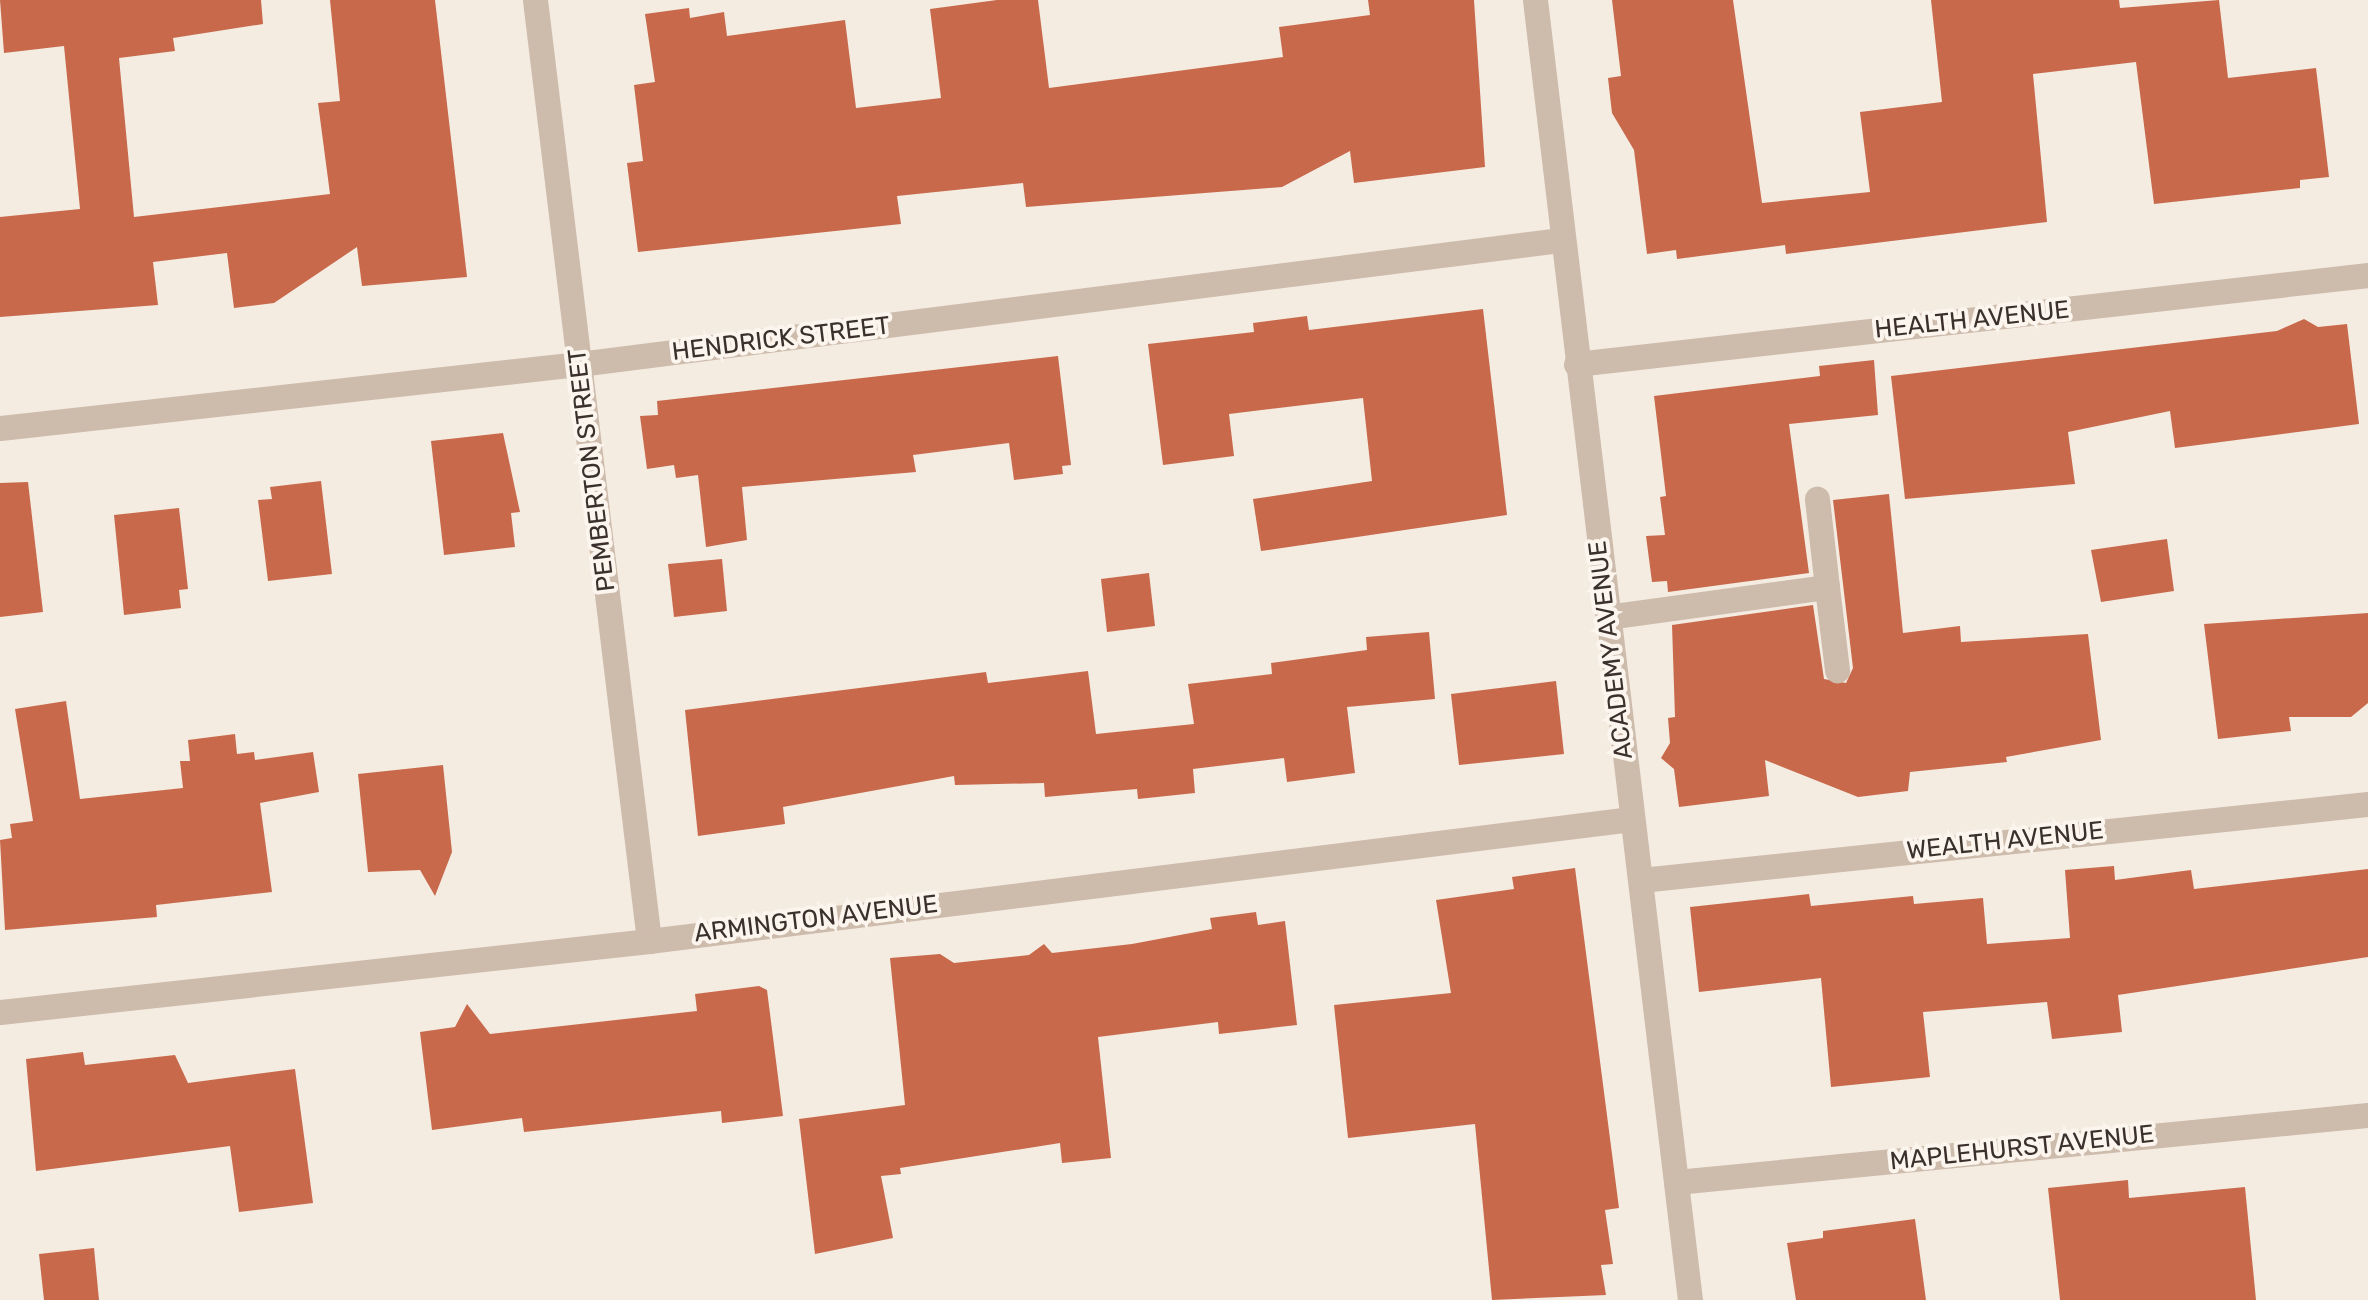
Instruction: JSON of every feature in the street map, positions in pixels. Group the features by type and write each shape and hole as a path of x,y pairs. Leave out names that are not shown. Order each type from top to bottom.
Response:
{"street":[{"name":"PEMBERTON STREET","path":"535,0 649,940"},
{"name":"ACADEMY AVENUE","path":"1535,0 1690,1300"},
{"name":"HENDRICK STREET","path":"0,428 579,364 1561,240"},
{"name":"HEALTH AVENUE","path":"1576,364 2368,275"},
{"path":"1818,500 1837,670"},
{"path":"1607,617 1827,587"},
{"name":"WEALTH AVENUE","path":"1641,880 2368,804"},
{"name":"ARMINGTON AVENUE","path":"0,1012 649,940 1631,819"},
{"name":"MAPLEHURST AVENUE","path":"1676,1182 2368,1115"}],"building":[{"path":"0,0 261,0 263,24 173,38 175,51 119,58 134,217 330,194 318,103 340,101 330,0 435,0 467,277 362,286 357,247 274,303 234,308 227,253 153,262 158,305 0,317 0,217 80,209 64,46 4,53"},
{"path":"997,0 1038,0 1049,88 1283,57 1279,27 1370,15 1368,0 1474,0 1485,167 1354,183 1350,151 1282,187 1026,207 1023,183 897,196 901,224 638,252 627,163 643,161 634,85 655,82 645,14 689,8 690,18 724,12 727,36 845,20 856,108 941,98 930,9"},
{"path":"1612,0 1733,0 1762,203 1870,192 1860,112 1942,102 1931,0 2119,0 2120,8 2219,0 2228,78 2316,68 2329,177 2300,180 2300,188 2154,204 2136,62 2033,74 2047,222 1786,254 1785,245 1677,259 1676,250 1647,254 1634,150 1612,113 1608,78 1621,76"},
{"path":"1483,309 1507,515 1261,551 1253,499 1372,481 1363,398 1229,414 1234,456 1163,465 1148,344 1254,332 1253,323 1307,316 1309,330"},
{"path":"2304,319 2318,327 2347,324 2359,424 2175,448 2170,411 2068,432 2075,484 1905,499 1891,376 2277,331"},
{"path":"1058,356 1071,465 1062,466 1063,474 1014,480 1009,443 913,455 916,472 742,487 747,540 706,547 698,475 676,478 674,465 647,469 640,416 658,415 657,401"},
{"path":"1874,360 1878,415 1789,424 1809,573 1668,592 1667,581 1652,582 1646,536 1665,535 1660,497 1666,496 1654,396 1820,376 1819,366"},
{"path":"503,433 520,512 511,513 515,547 444,555 431,441"},
{"path":"321,481 332,574 268,581 258,500 272,499 270,487"},
{"path":"28,482 43,612 0,617 0,483"},
{"path":"1889,494 1903,633 1960,626 1961,642 2088,634 2101,740 2006,757 2007,762 1910,772 1908,791 1858,797 1765,760 1769,796 1679,807 1674,769 1661,758 1670,743 1668,718 1675,717 1672,625 1813,605 1824,679 1846,683 1853,668 1833,500"},
{"path":"179,508 188,589 179,590 181,608 124,615 114,515"},
{"path":"2167,539 2174,591 2101,602 2091,550"},
{"path":"722,559 727,611 674,617 668,564"},
{"path":"1149,573 1155,626 1107,632 1101,579"},
{"path":"2368,613 2368,703 2351,717 2289,717 2291,731 2218,739 2204,624"},
{"path":"1429,632 1435,699 1347,707 1355,773 1287,782 1284,758 1193,769 1195,793 1138,799 1137,789 1045,797 1044,783 955,785 954,776 783,807 785,824 698,836 685,710 986,672 988,683 1088,671 1096,734 1194,724 1188,684 1272,674 1271,663 1367,650 1366,637"},
{"path":"1556,681 1564,754 1459,765 1451,694"},
{"path":"66,701 80,799 183,788 180,761 190,761 188,740 235,734 237,754 254,752 255,760 313,752 319,792 260,803 272,892 156,905 157,917 5,930 0,840 12,838 10,824 33,821 15,709"},
{"path":"443,765 452,852 435,896 420,870 368,872 358,774"},
{"path":"2114,866 2115,880 2191,870 2194,889 2368,869 2368,957 2118,995 2122,1032 2052,1039 2047,1002 1923,1012 1930,1077 1831,1087 1821,978 1699,992 1690,907 1809,894 1811,906 1913,896 1914,904 1983,898 1987,944 2070,938 2065,870"},
{"path":"1575,868 1619,1208 1605,1210 1613,1264 1601,1265 1606,1295 1492,1300 1475,1124 1348,1138 1334,1005 1451,993 1436,900 1514,889 1512,877"},
{"path":"1256,912 1258,925 1285,921 1297,1025 1219,1034 1218,1022 1098,1037 1111,1158 1062,1163 1060,1143 900,1168 901,1174 881,1176 893,1238 815,1254 799,1119 905,1105 890,958 940,954 954,963 1029,955 1044,944 1052,953 1132,944 1212,929 1210,918"},
{"path":"759,986 767,990 783,1116 722,1123 721,1111 524,1132 522,1118 432,1130 420,1032 455,1027 467,1004 490,1034 697,1011 695,994"},
{"path":"83,1052 85,1065 175,1055 188,1083 295,1069 313,1203 239,1212 230,1146 36,1171 26,1059"},
{"path":"2128,1180 2129,1198 2245,1187 2256,1300 2060,1300 2048,1188"},
{"path":"1915,1219 1926,1300 1796,1300 1787,1243 1823,1238 1823,1231"},
{"path":"94,1248 99,1300 44,1300 39,1254"}]}
